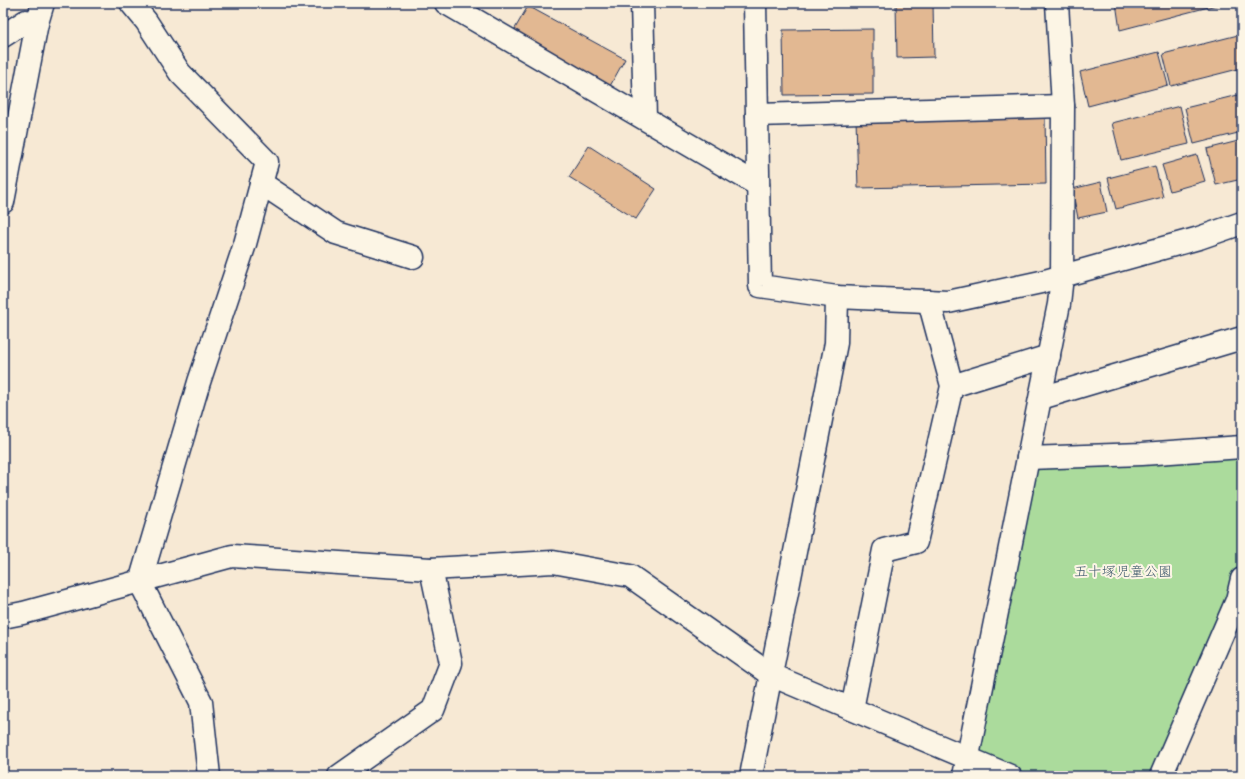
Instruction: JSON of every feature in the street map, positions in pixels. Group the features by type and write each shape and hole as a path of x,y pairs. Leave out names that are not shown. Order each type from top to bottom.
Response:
{"street":[{"path":"131,3 146,21 180,73 267,162 245,244 199,382 140,582 201,702 209,776"},
{"path":"446,3 645,118 758,186"},
{"path":"642,3 645,118"},
{"path":"755,3 760,286 837,297 948,302 1062,276 1199,238 1242,223"},
{"path":"966,767 1059,304 1062,276 1063,106 1057,3"},
{"path":"3,36 40,13"},
{"path":"3,202 40,13"},
{"path":"757,115 1063,106"},
{"path":"261,184 336,233 413,256"},
{"path":"751,776 836,343 837,297"},
{"path":"852,709 884,550 916,542 952,386 929,301"},
{"path":"1041,398 1242,338"},
{"path":"952,386 1049,356"},
{"path":"1028,458 1142,454 1242,447"},
{"path":"3,616 23,613 232,556 431,569 553,562 630,576 771,675 852,709 966,767 1010,776"},
{"path":"340,776 434,710 451,664 431,569"},
{"path":"1161,776 1237,600 1242,579"}],"green space":[{"name":"五十塚児童公園","path":"1242,447 1242,579 1161,776 1010,776 967,758 1028,458"}],"building":[{"path":"896,3 933,3 934,57 897,58"},
{"path":"1116,3 1224,3 1120,30"},
{"path":"528,6 625,59 610,86 513,32"},
{"path":"873,29 873,94 784,95 783,30"},
{"path":"1242,34 1242,68 1171,86 1163,54"},
{"path":"1159,52 1168,85 1088,106 1080,72"},
{"path":"1242,94 1242,132 1194,144 1185,108"},
{"path":"1180,106 1189,144 1121,160 1112,123"},
{"path":"1045,114 1046,184 858,188 856,118"},
{"path":"1242,140 1242,179 1216,185 1207,149"},
{"path":"589,146 656,189 636,219 569,177"},
{"path":"1197,155 1205,181 1170,191 1162,165"},
{"path":"1155,166 1163,197 1116,209 1108,178"},
{"path":"1101,182 1107,212 1078,218 1072,189"}]}
